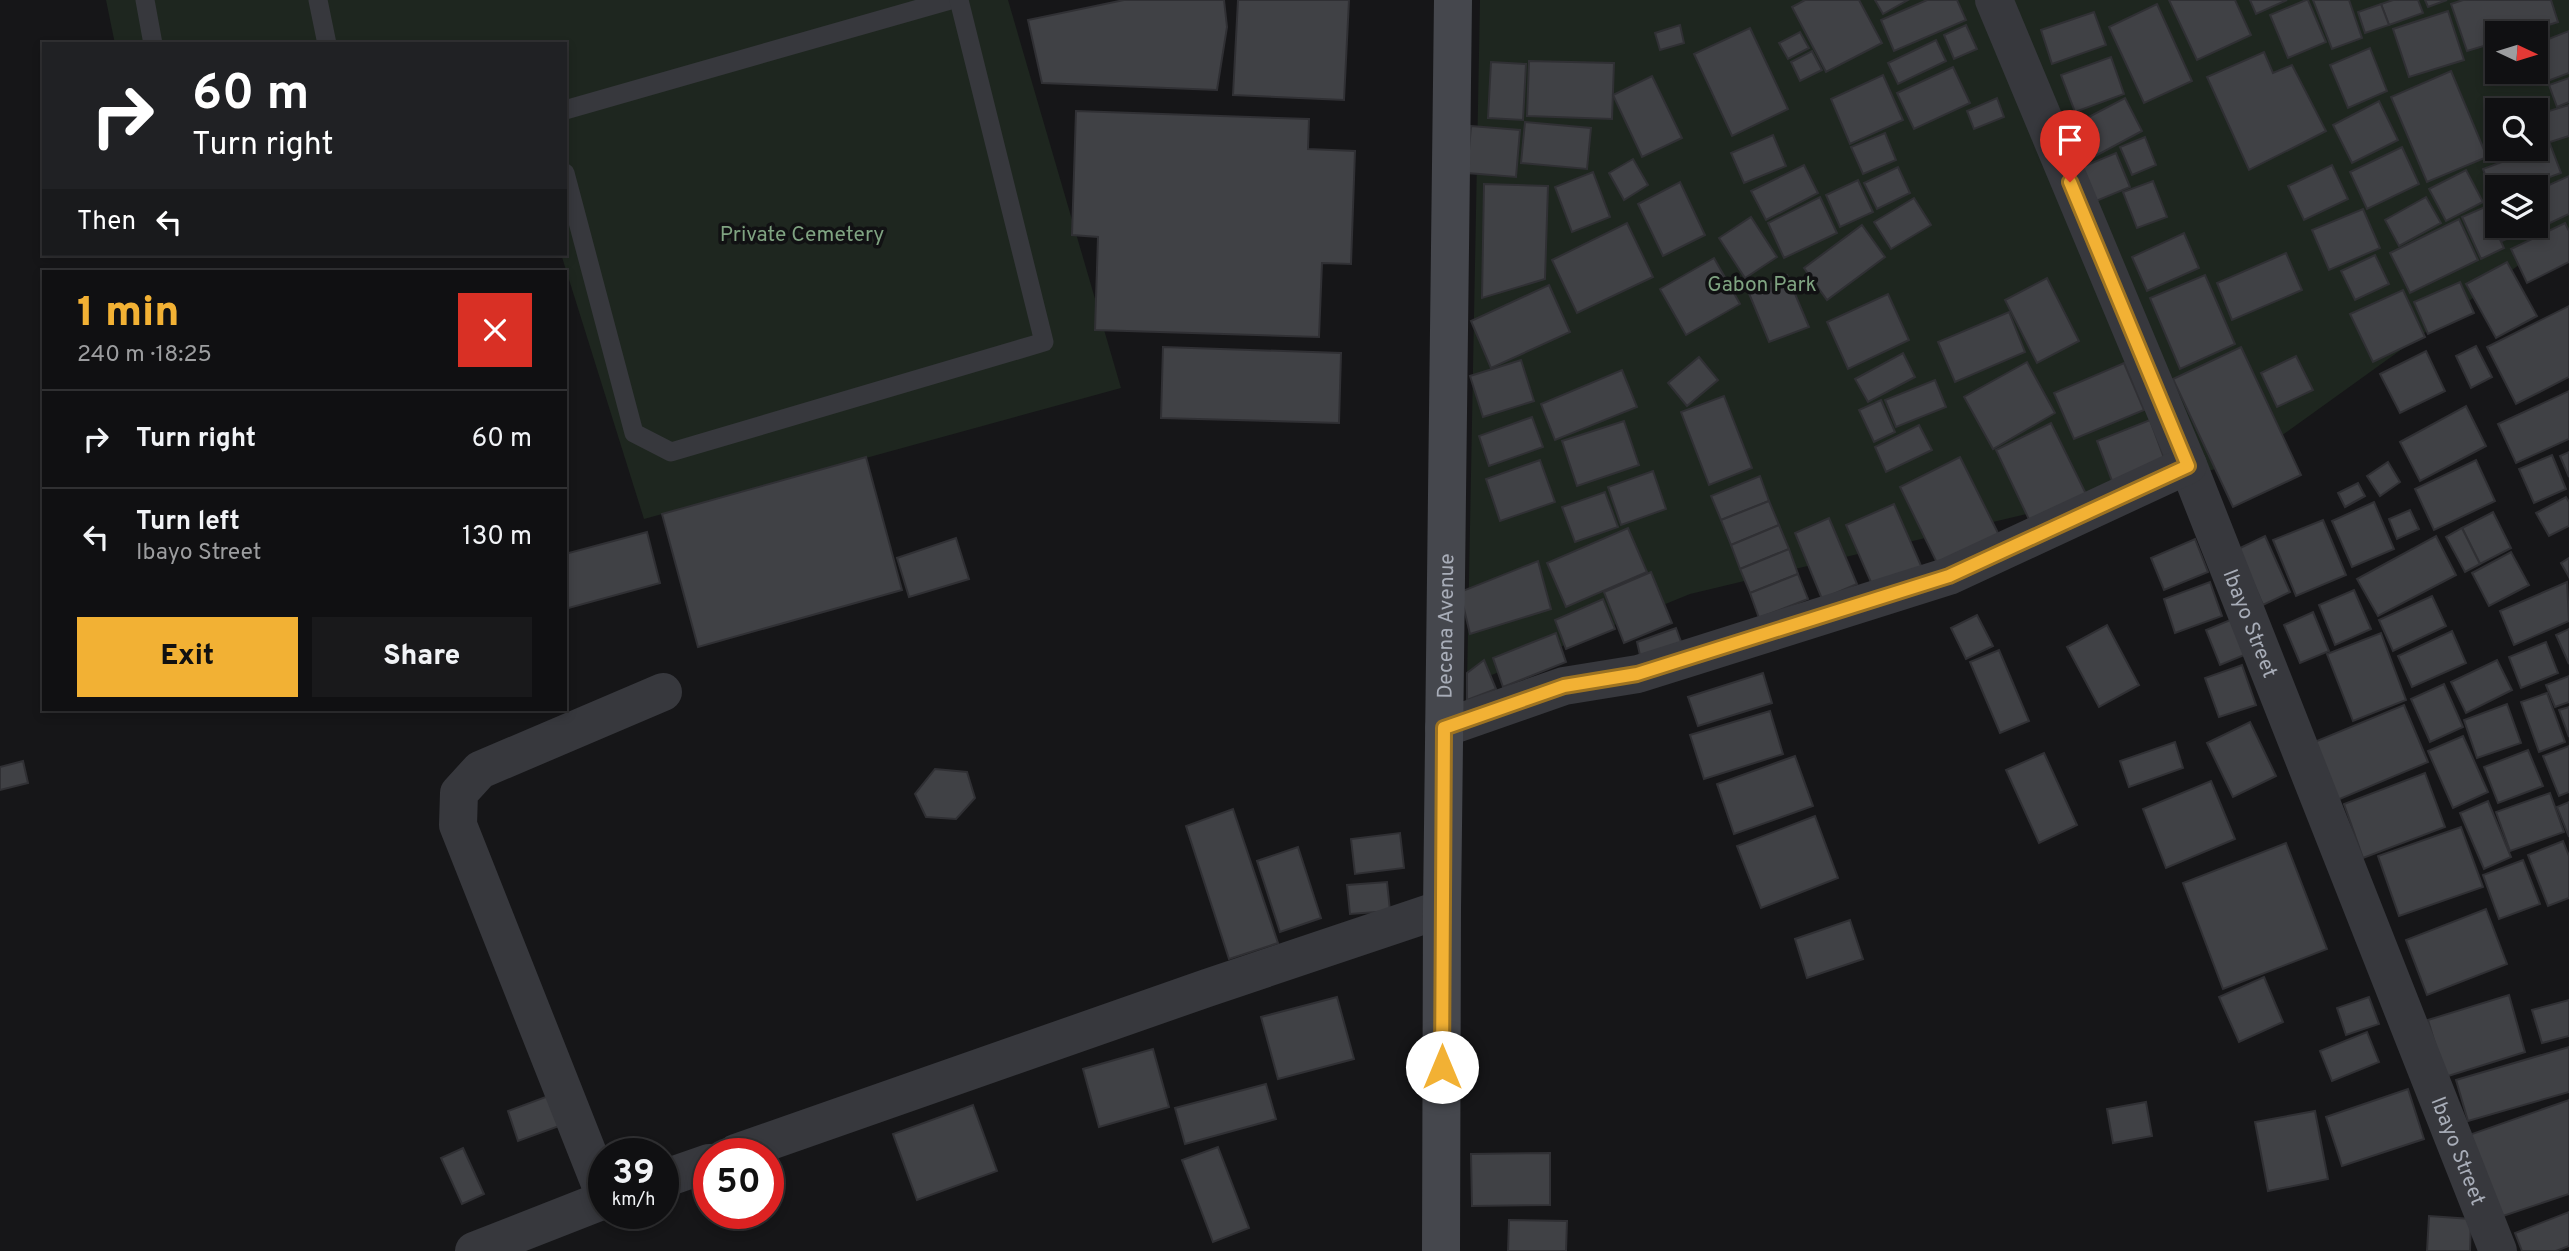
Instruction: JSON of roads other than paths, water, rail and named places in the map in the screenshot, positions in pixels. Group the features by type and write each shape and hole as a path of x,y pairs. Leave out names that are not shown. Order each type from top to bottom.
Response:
{"main road":[{"name":"Decena Avenue","path":"1441,1251 1442,909 1454,0"}],"street":[{"name":"Ibayo Street","path":"1997,1 2188,466 2498,1251"},
{"path":"1444,728 1564,686 1637,674 1949,576 2188,466"},
{"path":"588,1154 458,825 459,793 480,770 663,692"},
{"path":"779,1138 1442,909"},
{"path":"474,1251 588,1206"}],"lane":[{"path":"145,0 153,42"},
{"path":"318,0 327,42"},
{"path":"567,109 950,0"},
{"path":"567,180 635,433 671,452 1044,342 959,0"}],"park label":[{"name":"Private Cemetery","path":"802,234"},
{"name":"Gabon Park","path":"1762,284"}]}
